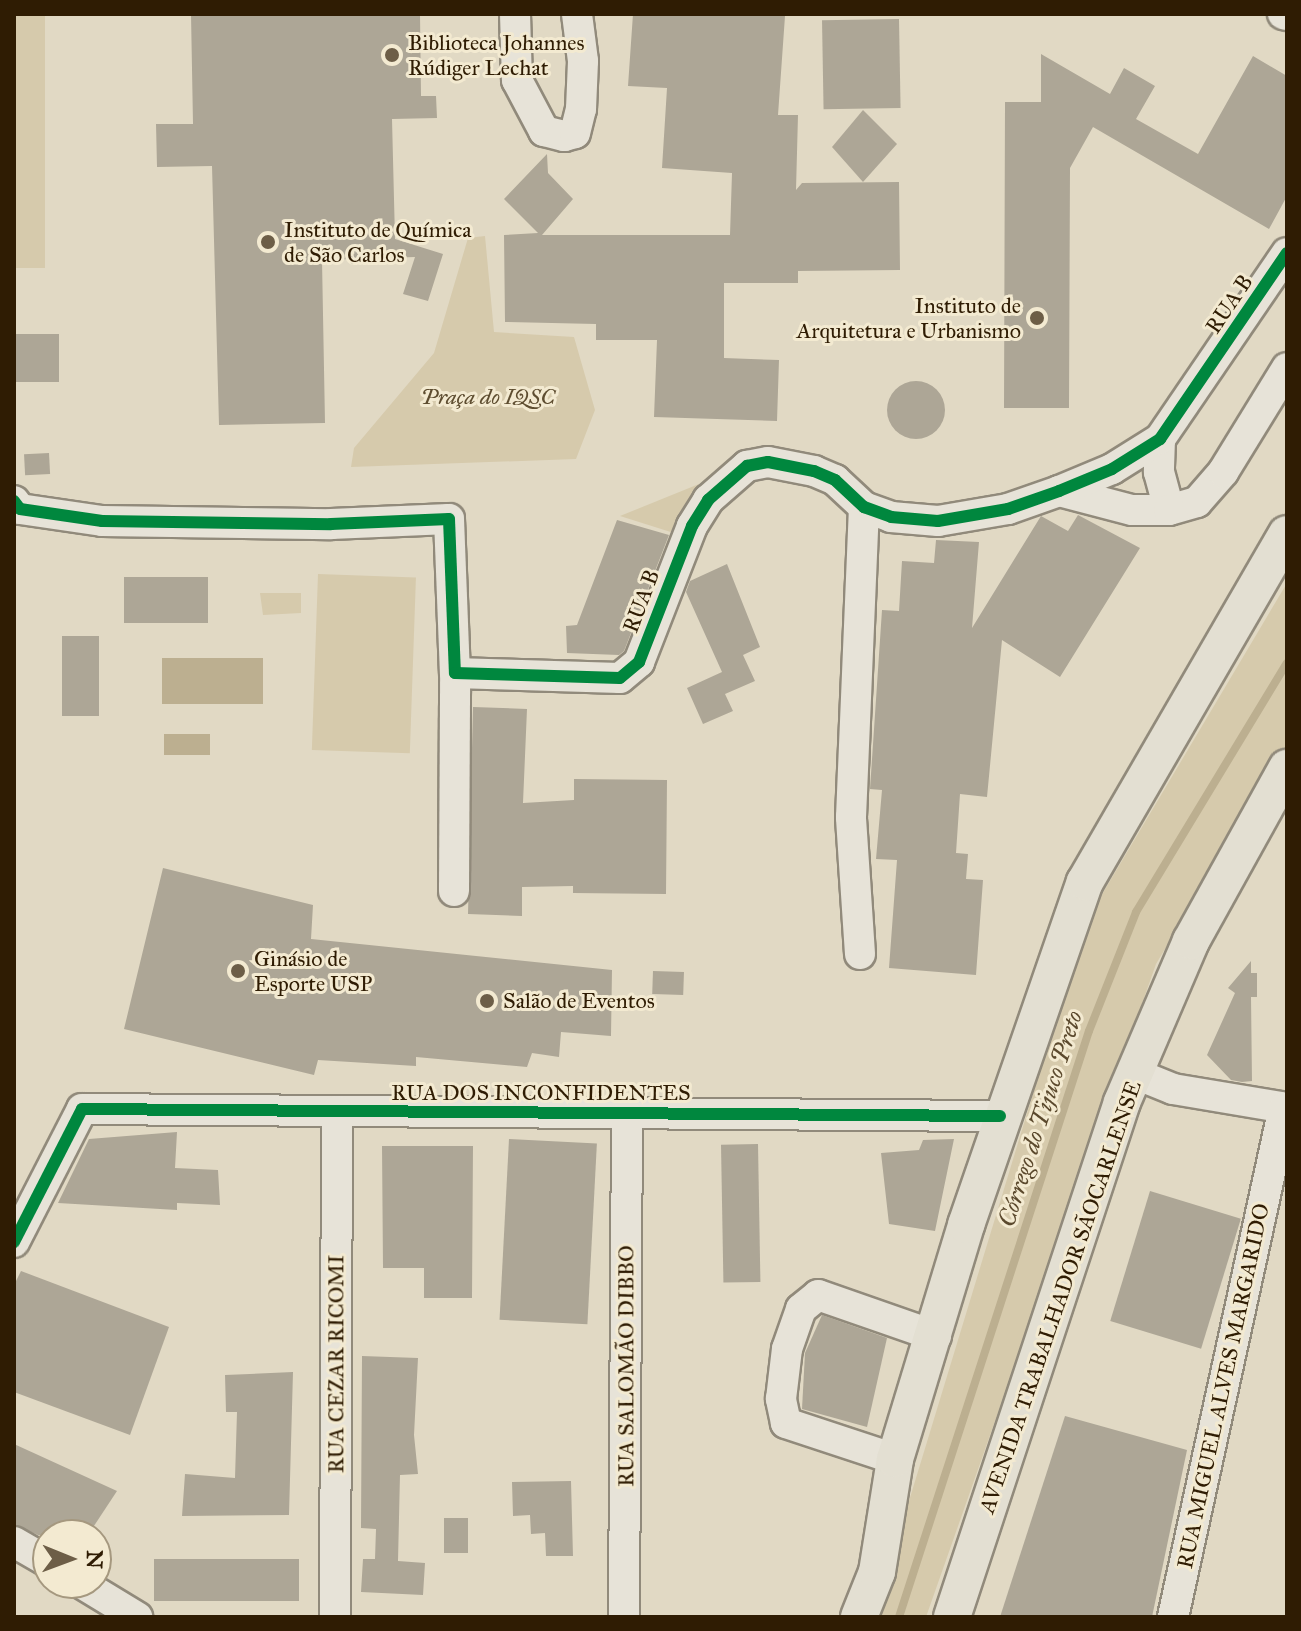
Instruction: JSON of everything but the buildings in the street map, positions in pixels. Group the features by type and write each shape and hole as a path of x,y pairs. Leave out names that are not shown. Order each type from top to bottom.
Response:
{"main road":[{"path":"859,1617 877,1572 895,1459 936,1336 1000,1116 1085,882 1287,534"},
{"name":"AVENIDA TRABALHADOR SÃOCARLENSE","path":"952,1617 1100,1167 1136,1074 1191,941 1287,768"}],"street":[{"path":"515,14 517,80 544,131 564,136 575,133 581,109 583,61 577,14"},
{"name":"RUA B","path":"455,673 626,676 639,662 692,526 708,500 747,466 768,462 814,471 835,480 864,507 891,517 938,521 1008,509 1112,469 1160,439 1287,253"},
{"path":"1059,491 1099,506 1169,510 1197,502 1223,472 1287,368"},
{"path":"1160,439 1159,472 1169,510"},
{"path":"14,501 20,509 102,521 331,524 449,519 455,673 454,891"},
{"path":"860,954 851,817 864,507"},
{"path":"1136,1074 1173,1089 1285,1108"},
{"name":"RUA MIGUEL ALVES MARGARIDO","path":"1173,1617 1285,1108"},
{"name":"RUA DOS INCONFIDENTES","path":"14,1242 82,1109 1000,1116"},
{"name":"RUA CEZAR RICOMI","path":"335,1617 337,1111"},
{"name":"RUA SALOMÃO DIBBO","path":"624,1617 627,1115"},
{"path":"895,1459 786,1423 781,1399 787,1349 801,1309 818,1295 936,1336"},
{"path":"14,1542 32,1553"},
{"path":"107,1599 137,1617"}],"green space":[{"path":"14,14 45,14 45,268 14,268"},
{"name":"Praça do IQSC","path":"485,236 494,332 574,337 595,410 576,459 351,467 354,448 434,353 468,238"},
{"path":"699,484 677,534 620,516"},
{"path":"318,574 416,577 410,753 312,750"},
{"path":"1287,583 1287,745 1156,964 926,1617 866,1617 909,1501 1085,923"},
{"path":"260,593 301,593 301,613 263,615"}],"shaded area":[{"path":"162,658 263,658 263,704 162,704"},
{"path":"164,734 210,734 210,755 164,755"}],"waterway":[{"name":"Córrego do Tijuco Preto","path":"899,1617 1089,1031 1136,912 1287,663"}],"cycle path":[{"path":"14,501 20,509 102,521 331,524 449,519 455,673 620,678 639,662 692,526 708,500 747,466 768,462 814,471 835,480 864,507 891,517 938,521 1008,509 1059,491 1112,469 1160,439 1287,253"},
{"path":"14,1242 82,1109 1000,1116"}],"place":[{"name":"Biblioteca Johannes Rúdiger Lechat","path":"392,55"},
{"name":"Instituto de Química de São Carlos","path":"268,242"},
{"name":"Instituto de Arquitetura e Urbanismo","path":"1037,318"},
{"name":"Ginásio de Esporte USP","path":"238,971"},
{"name":"Salão de Eventos","path":"487,1001"}]}
